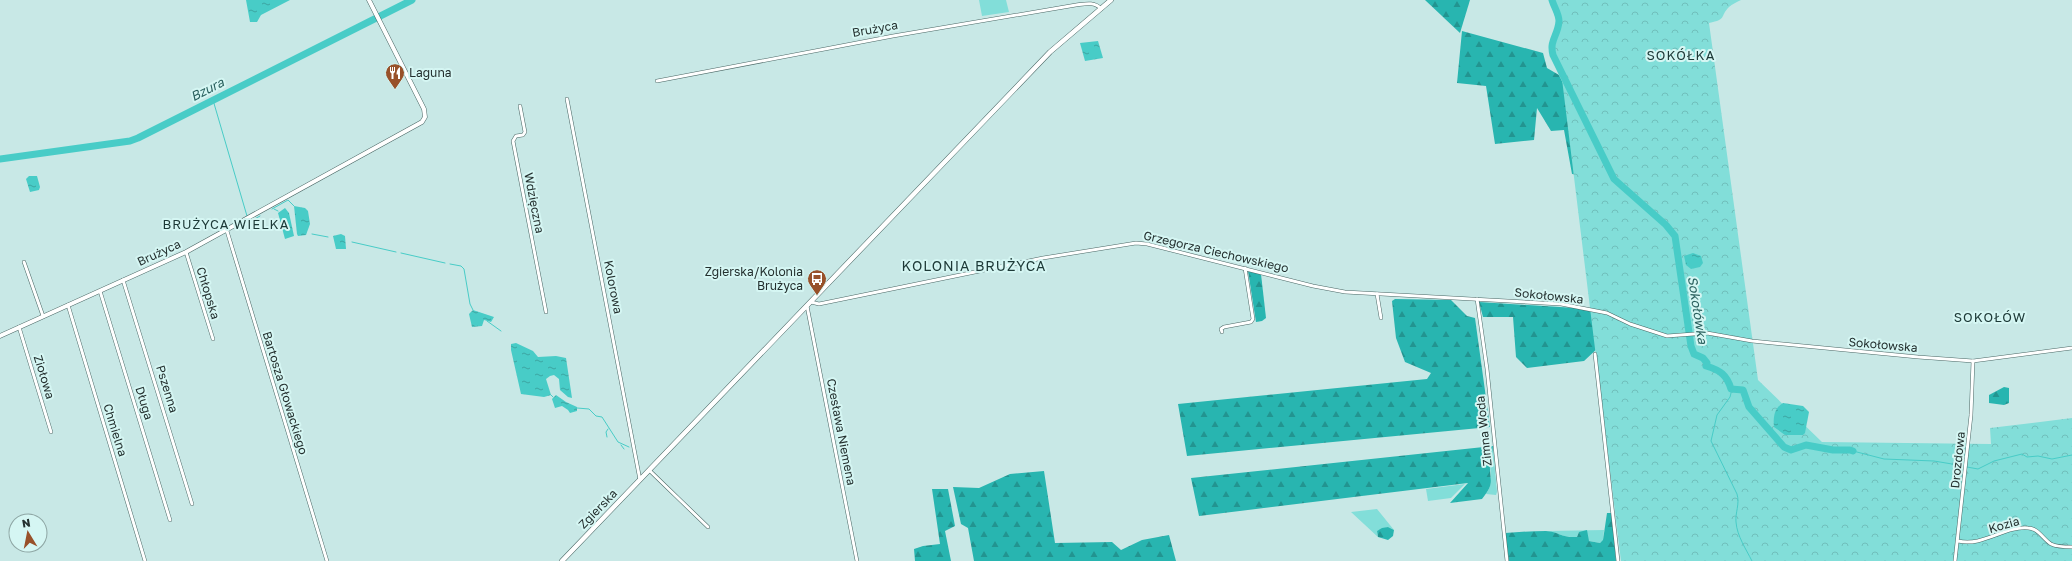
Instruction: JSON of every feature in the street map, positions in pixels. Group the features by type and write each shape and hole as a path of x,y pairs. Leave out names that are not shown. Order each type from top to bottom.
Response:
{"main road":[{"name":"Zgierska","path":"562,561 1050,52 1099,7 1111,0"}],"street":[{"name":"Brużyca","path":"0,336 186,252 227,231 419,124 425,119 424,109 369,0"},
{"name":"Brużyca","path":"657,81 893,36 1076,5 1099,7"},
{"name":"Kolorowa","path":"567,98 640,480"},
{"name":"Wdzięczna","path":"520,106 525,132 516,136 513,141 546,312"},
{"name":"Bartosza Głowackiego","path":"227,231 327,561"},
{"name":"Grzegorza Ciechowskiego","path":"811,302 819,304 1043,258 1130,243 1147,244 1336,290 1377,294 1477,299"},
{"name":"Chłopska","path":"186,252 213,339"},
{"path":"24,262 43,316"},
{"path":"1222,332 1224,327 1251,322 1253,320 1245,268"},
{"name":"Pszenna","path":"123,280 192,504"},
{"name":"Długa","path":"100,291 170,520"},
{"path":"1377,294 1381,318"},
{"name":"Sokołowska","path":"1477,299 1561,304 1607,313 1630,324 1667,336 1711,334 1752,341 1973,361 2072,348"},
{"name":"Zimna Woda","path":"1477,299 1507,561"},
{"name":"Chmielna","path":"68,305 145,561"},
{"name":"Czesława Niemena","path":"807,306 857,561"},
{"name":"Ziołowa","path":"19,327 51,432"},
{"path":"1595,354 1618,561"},
{"name":"Drozdowa","path":"1955,561 1971,414 1973,361"},
{"path":"649,470 708,528"},
{"name":"Kozia","path":"1958,541 1978,542 1999,534 2028,528 2037,531 2052,544 2072,547"}],"green space":[{"path":"979,0 1006,0 1009,12 982,16"},
{"path":"1425,0 1470,0 1460,33"},
{"path":"1550,0 1741,0 1729,7 1721,19 1709,23 1758,380 1822,442 1991,444 1990,428 2072,418 2072,561 1621,561 1561,71 1551,39 1557,23"},
{"path":"1462,31 1543,53 1547,68 1559,75 1609,178 1572,174 1564,130 1551,131 1537,108 1534,140 1495,144 1486,86 1457,83"},
{"path":"1248,271 1261,274 1266,318 1262,321 1256,322"},
{"path":"1395,299 1451,300 1467,316 1475,318 1490,427 1187,456 1178,404 1427,379 1431,373 1405,362 1396,338 1392,301"},
{"path":"1479,302 1576,308 1606,315 1599,347 1584,361 1527,368 1516,357 1513,317 1483,317"},
{"path":"2004,387 2009,388 2009,403 2004,405 1989,403 1989,395"},
{"path":"1493,446 1496,495 1486,494 1491,483 1490,461"},
{"path":"1493,446 1490,458 1491,481 1489,488 1482,499 1450,503 1468,483 1199,516 1191,478"},
{"path":"1044,471 1055,543 1112,542 1121,550 1142,540 1169,535 1176,561 974,561 968,528 961,524 953,487 979,488 1010,474"},
{"path":"1465,484 1451,498 1428,501 1426,489"},
{"path":"932,489 948,489 955,526 945,531 951,561 915,561 914,549 923,546 940,544"},
{"path":"1377,509 1394,530 1388,527 1377,531 1378,537 1351,512"},
{"path":"1607,513 1612,513 1616,561 1509,561 1505,533 1546,531 1568,537 1577,537 1579,532 1587,530 1589,541 1600,543 1603,540"},
{"path":"1388,527 1394,530 1393,536 1388,540 1378,537 1377,531"},
{"path":"1604,530 1603,541 1600,543 1589,541 1579,532 1577,537 1573,537 1547,531"}],"water":[{"path":"246,0 290,0 261,15 257,22 250,22"},
{"path":"1098,41 1103,58 1085,61 1080,43"},
{"path":"29,176 37,176 40,187 39,190 30,192 26,179"},
{"path":"294,206 305,208 308,211 310,224 306,235 298,236 297,234"},
{"path":"285,208 289,213 294,236 285,239 278,213"},
{"path":"341,234 345,236 346,249 336,249 333,236"},
{"path":"1693,253 1701,256 1703,263 1700,267 1691,269 1686,265 1684,256"},
{"path":"473,310 494,317 491,322 484,320 482,326 472,327 469,314"},
{"path":"516,343 533,351 538,357 556,356 566,358 572,398 568,397 560,390 559,379 554,375 546,379 551,395 544,397 521,394 511,350 511,344"},
{"path":"556,395 577,407 577,411 570,413 562,406 555,408 552,399"},
{"path":"1783,403 1803,406 1809,412 1805,433 1803,435 1785,435 1774,427 1775,414 1780,405"}],"waterway":[{"name":"Bzura","path":"0,159 130,141 138,138 412,0"},
{"name":"Sokołówka","path":"1552,0 1559,18 1557,31 1552,45 1553,55 1614,179 1666,225 1675,236 1691,346 1694,354 1703,358 1707,363 1706,366 1715,369 1722,374 1727,380 1731,389 1743,390 1749,407 1784,447 1791,450 1806,445 1833,450 1853,451"},
{"path":"213,100 247,216"},
{"path":"272,209 288,200 294,206"},
{"path":"274,209 278,211"},
{"path":"251,221 260,216"},
{"path":"312,234 328,237"},
{"path":"352,242 396,252"},
{"path":"401,253 445,263"},
{"path":"450,264 461,266 464,269 470,304 473,310"},
{"path":"487,321 501,331"},
{"name":"Zimna Woda","path":"1732,389 1730,397 1717,415 1711,441 1737,494 1738,501 1736,519 1738,532 1752,561"},
{"path":"577,408 589,409 596,416 602,417 618,442 629,447"},
{"path":"607,437 606,432 608,429"},
{"path":"621,445 624,449"},
{"name":"Sokołówka","path":"1853,451 1884,459 1934,461 1964,466"},
{"name":"Sokołówka","path":"1967,467 1978,469 1994,461 2022,454 2027,457 2038,456 2052,459 2072,455"}],"place":[{"name":"Laguna","path":"395,90"},
{"name":"Zgierska/Kolonia Brużyca","path":"817,296"}],"district":[{"name":"SOKÓŁKA","path":"1681,55"},
{"name":"BRUŻYCA WIELKA","path":"226,224"},
{"name":"KOLONIA BRUŻYCA","path":"974,266"},
{"name":"SOKOŁÓW","path":"1990,317"}]}
